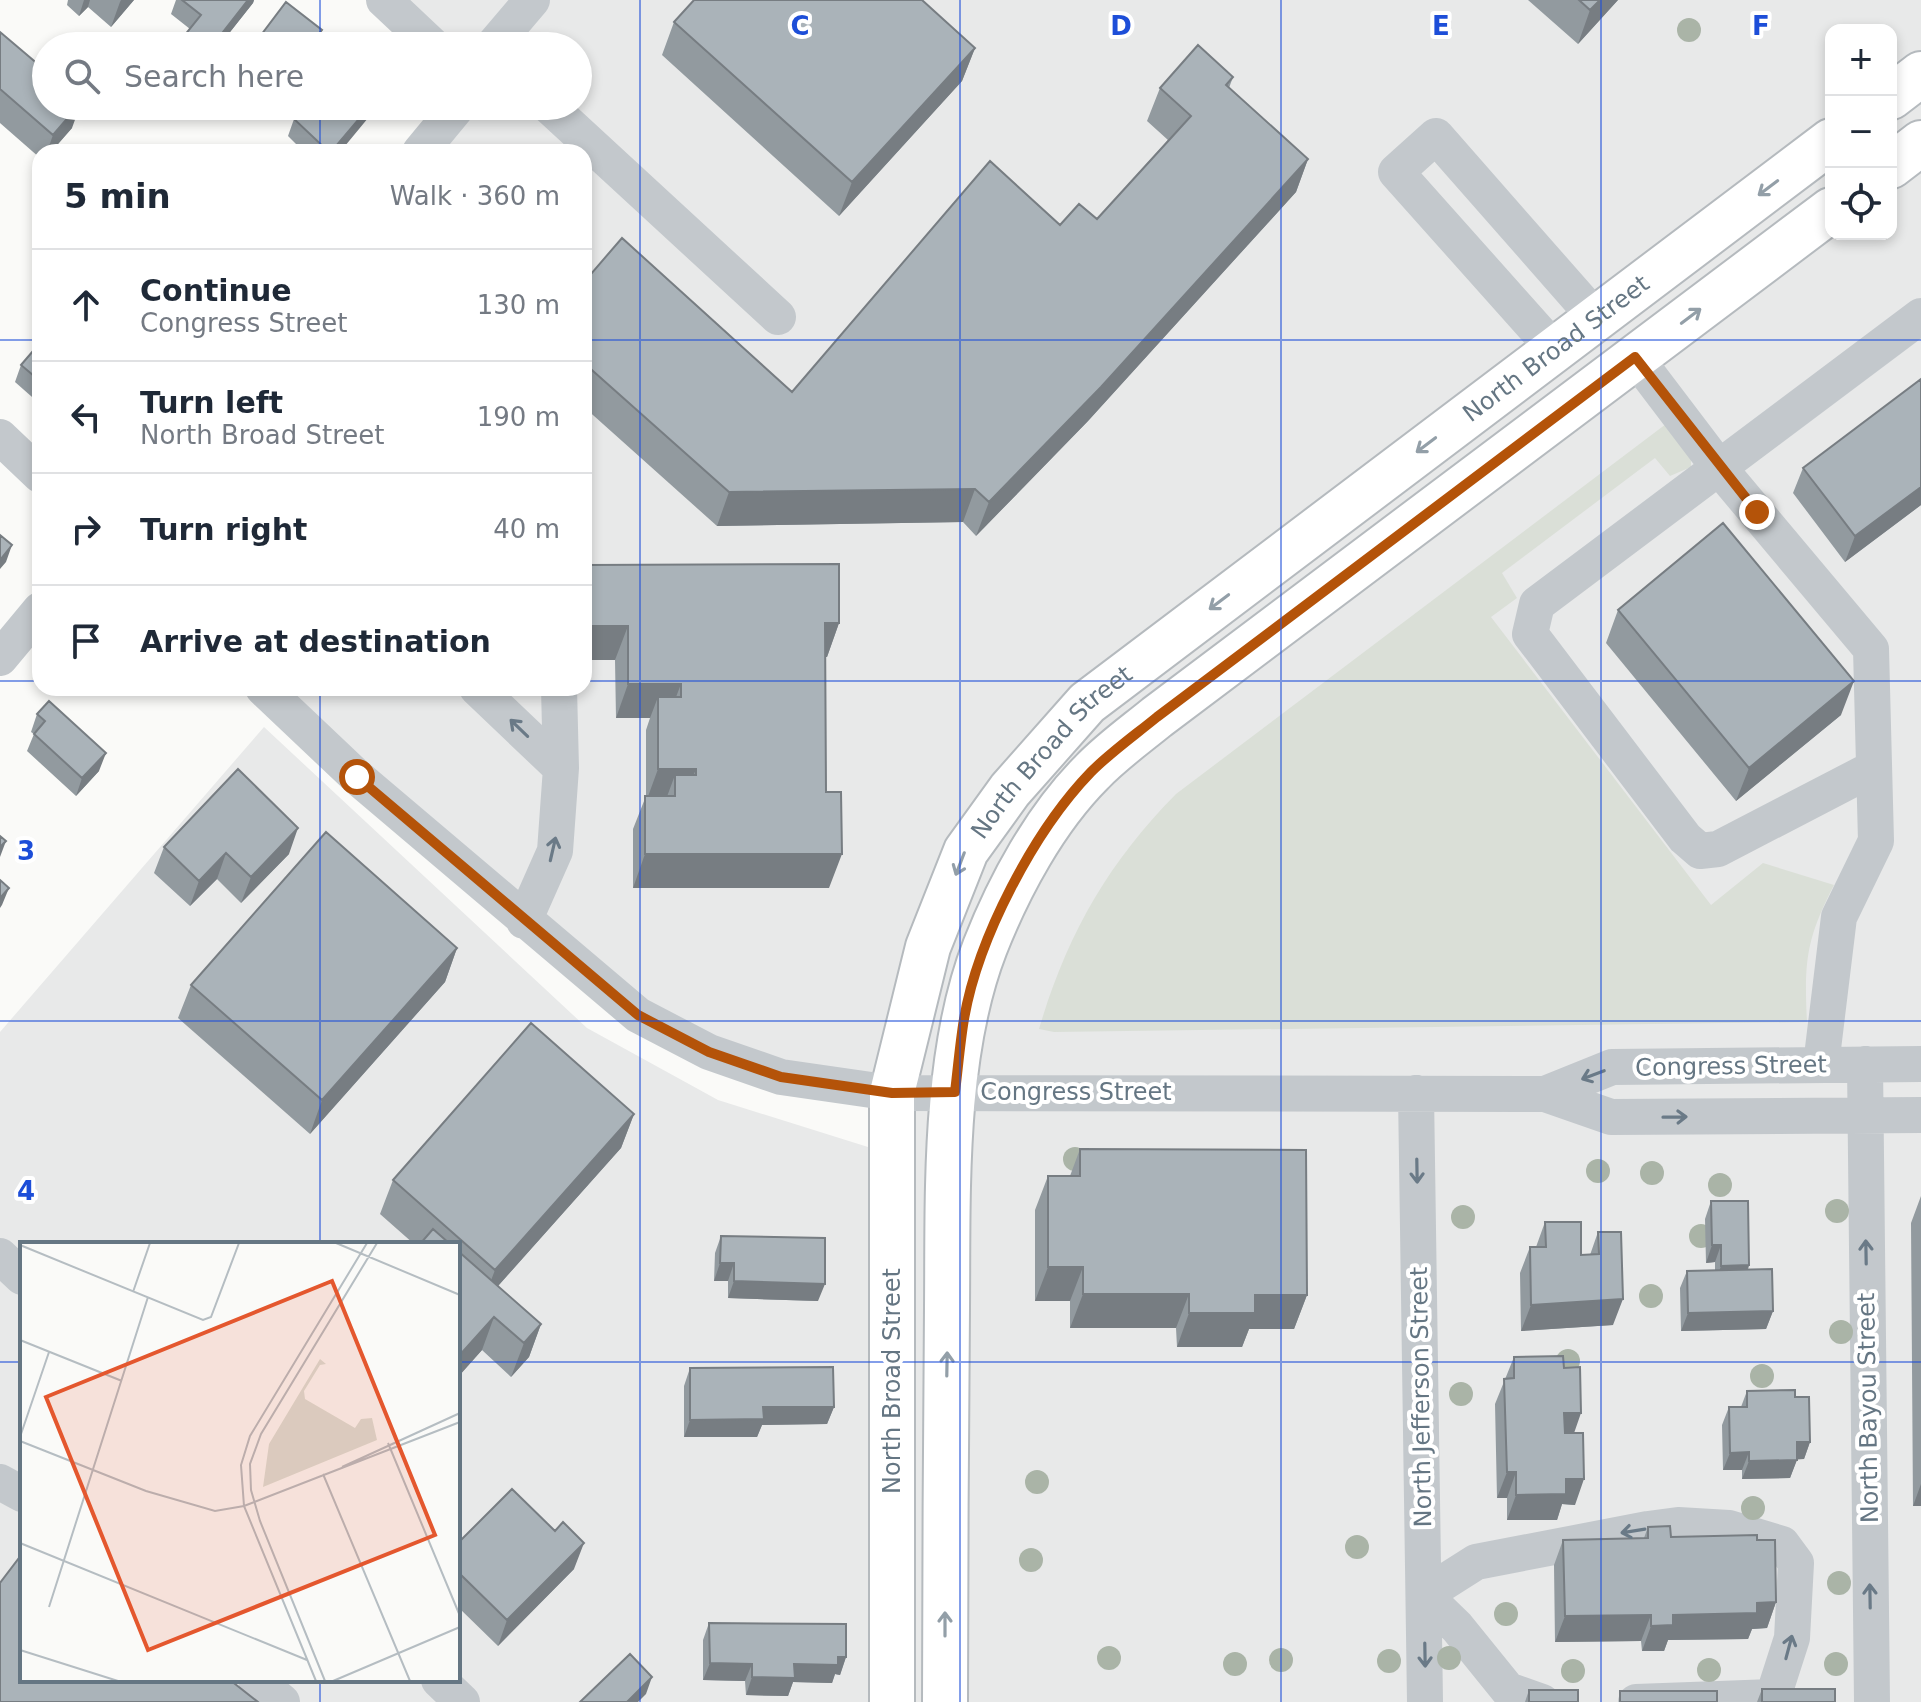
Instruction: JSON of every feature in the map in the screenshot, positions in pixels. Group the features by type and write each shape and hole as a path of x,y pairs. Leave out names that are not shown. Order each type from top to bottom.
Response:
{"main road":[{"path":"1892,96 1921,74"},
{"path":"1897,161 1921,143"},
{"name":"North Broad Street","path":"892,1702 892,1093 928,947 966,851 1010,790 1087,703 1825,145"},
{"name":"North Broad Street","path":"945,1702 948,1216 955,1092 964,1017 985,948 1023,867 1054,819 1091,772 1157,717 1825,214"}],"street":[{"path":"384,0 418,32"},
{"path":"505,32 532,0"},
{"path":"427,144 446,120"},
{"path":"564,120 590,144"},
{"path":"1553,348 1396,172 1436,136 1595,317"},
{"path":"592,146 778,317"},
{"path":"1874,768 1718,849 1700,851 1685,838 1530,634 1537,604 1921,316"},
{"path":"1635,357 1720,469 1871,649 1876,841 1839,917 1821,1065"},
{"path":"0,437 32,467"},
{"path":"0,658 32,620"},
{"name":"Congress Street","path":"271,696 357,777 638,1015 709,1052 781,1077 892,1093 1545,1094 1611,1117 1921,1115"},
{"path":"485,696 561,768"},
{"path":"524,921 555,851 561,768 559,696"},
{"name":"North Bayou Street","path":"1865,1064 1872,1702"},
{"name":"Congress Street","path":"1545,1094 1612,1067 1921,1064"},
{"name":"North Jefferson Street","path":"1416,1093 1425,1702"},
{"path":"0,1256 20,1275"},
{"path":"0,1482 20,1493"},
{"path":"1542,1702 1508,1690 1457,1627 1424,1595 1476,1562 1648,1529 1678,1525 1729,1528 1782,1544 1796,1563 1792,1638 1778,1700 1636,1702"},
{"path":"258,1682 282,1702"},
{"path":"441,1682 462,1702"}],"shaded area":[{"path":"384,0 1921,0 1921,1702 0,1702 0,1032 264,727 587,1028 718,1100 868,1147 876,1091 709,1052 273,696 592,696 592,144 427,144 446,120 592,120 592,32 418,32"},
{"path":"1666,424 1691,458 1691,467 1670,476 1655,458 1502,573 1517,598 1491,617 1711,905 1763,863 1834,885 1812,936 1809,951 1807,1022 1054,1032 1039,1029 1063,962 1092,902 1129,847 1176,794"}],"building":[{"path":"182,0 248,0 223,32 187,32 201,15"},
{"path":"694,0 922,0 975,48 852,182 674,22"},
{"path":"1579,0 1600,0 1590,10"},
{"path":"286,2 322,30 320,32 263,32"},
{"path":"0,32 32,59 32,117 0,89"},
{"path":"1198,45 1233,77 1226,85 1308,159 1101,387 989,502 975,489 729,492 592,370 592,273 622,238 792,392 990,161 1060,225 1079,204 1097,219 1191,116 1160,88"},
{"path":"36,120 66,120 53,135"},
{"path":"295,120 358,120 338,144 321,144"},
{"path":"32,352 32,374 21,365"},
{"path":"1921,379 1921,487 1855,536 1803,468"},
{"path":"1723,523 1854,681 1749,768 1618,610"},
{"path":"0,535 12,545 0,560"},
{"path":"839,564 839,623 825,623 826,792 841,792 842,854 645,854 645,796 675,796 675,775 696,775 696,769 658,769 658,697 681,697 681,684 628,684 628,626 592,626 592,565"},
{"path":"49,701 106,753 82,778 34,734 45,721 37,714"},
{"path":"238,769 298,828 251,877 226,853 199,881 164,847"},
{"path":"326,832 457,948 322,1100 191,985"},
{"path":"0,880 9,888 0,898"},
{"path":"531,1023 634,1114 495,1270 393,1180"},
{"path":"1080,1149 1306,1150 1307,1295 1255,1295 1255,1313 1189,1313 1189,1294 1083,1294 1083,1267 1048,1267 1048,1176 1080,1176"},
{"path":"1711,1201 1748,1201 1749,1265 1721,1266 1721,1245 1712,1245"},
{"path":"1545,1222 1581,1222 1581,1255 1599,1254 1598,1232 1621,1232 1623,1299 1531,1305 1530,1247 1546,1247"},
{"path":"433,1229 448,1242 422,1242"},
{"path":"721,1236 825,1238 825,1284 734,1281 734,1263 720,1263"},
{"path":"460,1253 541,1324 524,1343 494,1317 460,1355"},
{"path":"1772,1269 1773,1311 1688,1313 1687,1271"},
{"path":"1563,1356 1564,1368 1580,1367 1581,1413 1564,1413 1565,1433 1583,1433 1584,1479 1566,1479 1566,1494 1516,1495 1516,1472 1507,1472 1504,1379 1514,1378 1514,1357"},
{"path":"833,1367 834,1407 763,1407 764,1419 690,1420 690,1368"},
{"path":"1795,1390 1795,1397 1809,1397 1810,1442 1797,1442 1797,1460 1749,1461 1749,1452 1730,1453 1729,1407 1747,1407 1747,1391"},
{"path":"512,1489 555,1531 563,1522 584,1543 507,1620 460,1574 460,1541"},
{"path":"1670,1526 1671,1537 1757,1535 1757,1540 1775,1540 1776,1602 1757,1603 1757,1613 1673,1615 1673,1625 1651,1626 1651,1615 1565,1616 1563,1540 1648,1538 1648,1527"},
{"path":"20,1557 20,1682 233,1682 258,1702 0,1702 0,1583"},
{"path":"709,1623 846,1624 846,1657 838,1657 838,1665 794,1664 795,1678 752,1677 752,1664 710,1663"},
{"path":"630,1654 652,1677 627,1702 580,1702"},
{"path":"1762,1689 1835,1689 1835,1702 1762,1702"},
{"path":"1529,1690 1578,1690 1578,1702 1529,1702"},
{"path":"1620,1691 1717,1691 1717,1702 1620,1702"}],"route":[{"path":"357,777 638,1015 709,1052 781,1077 892,1093 955,1092 964,1017 985,948 1023,867 1054,819 1091,772 1157,717 1635,357 1720,469 1757,512"}]}
